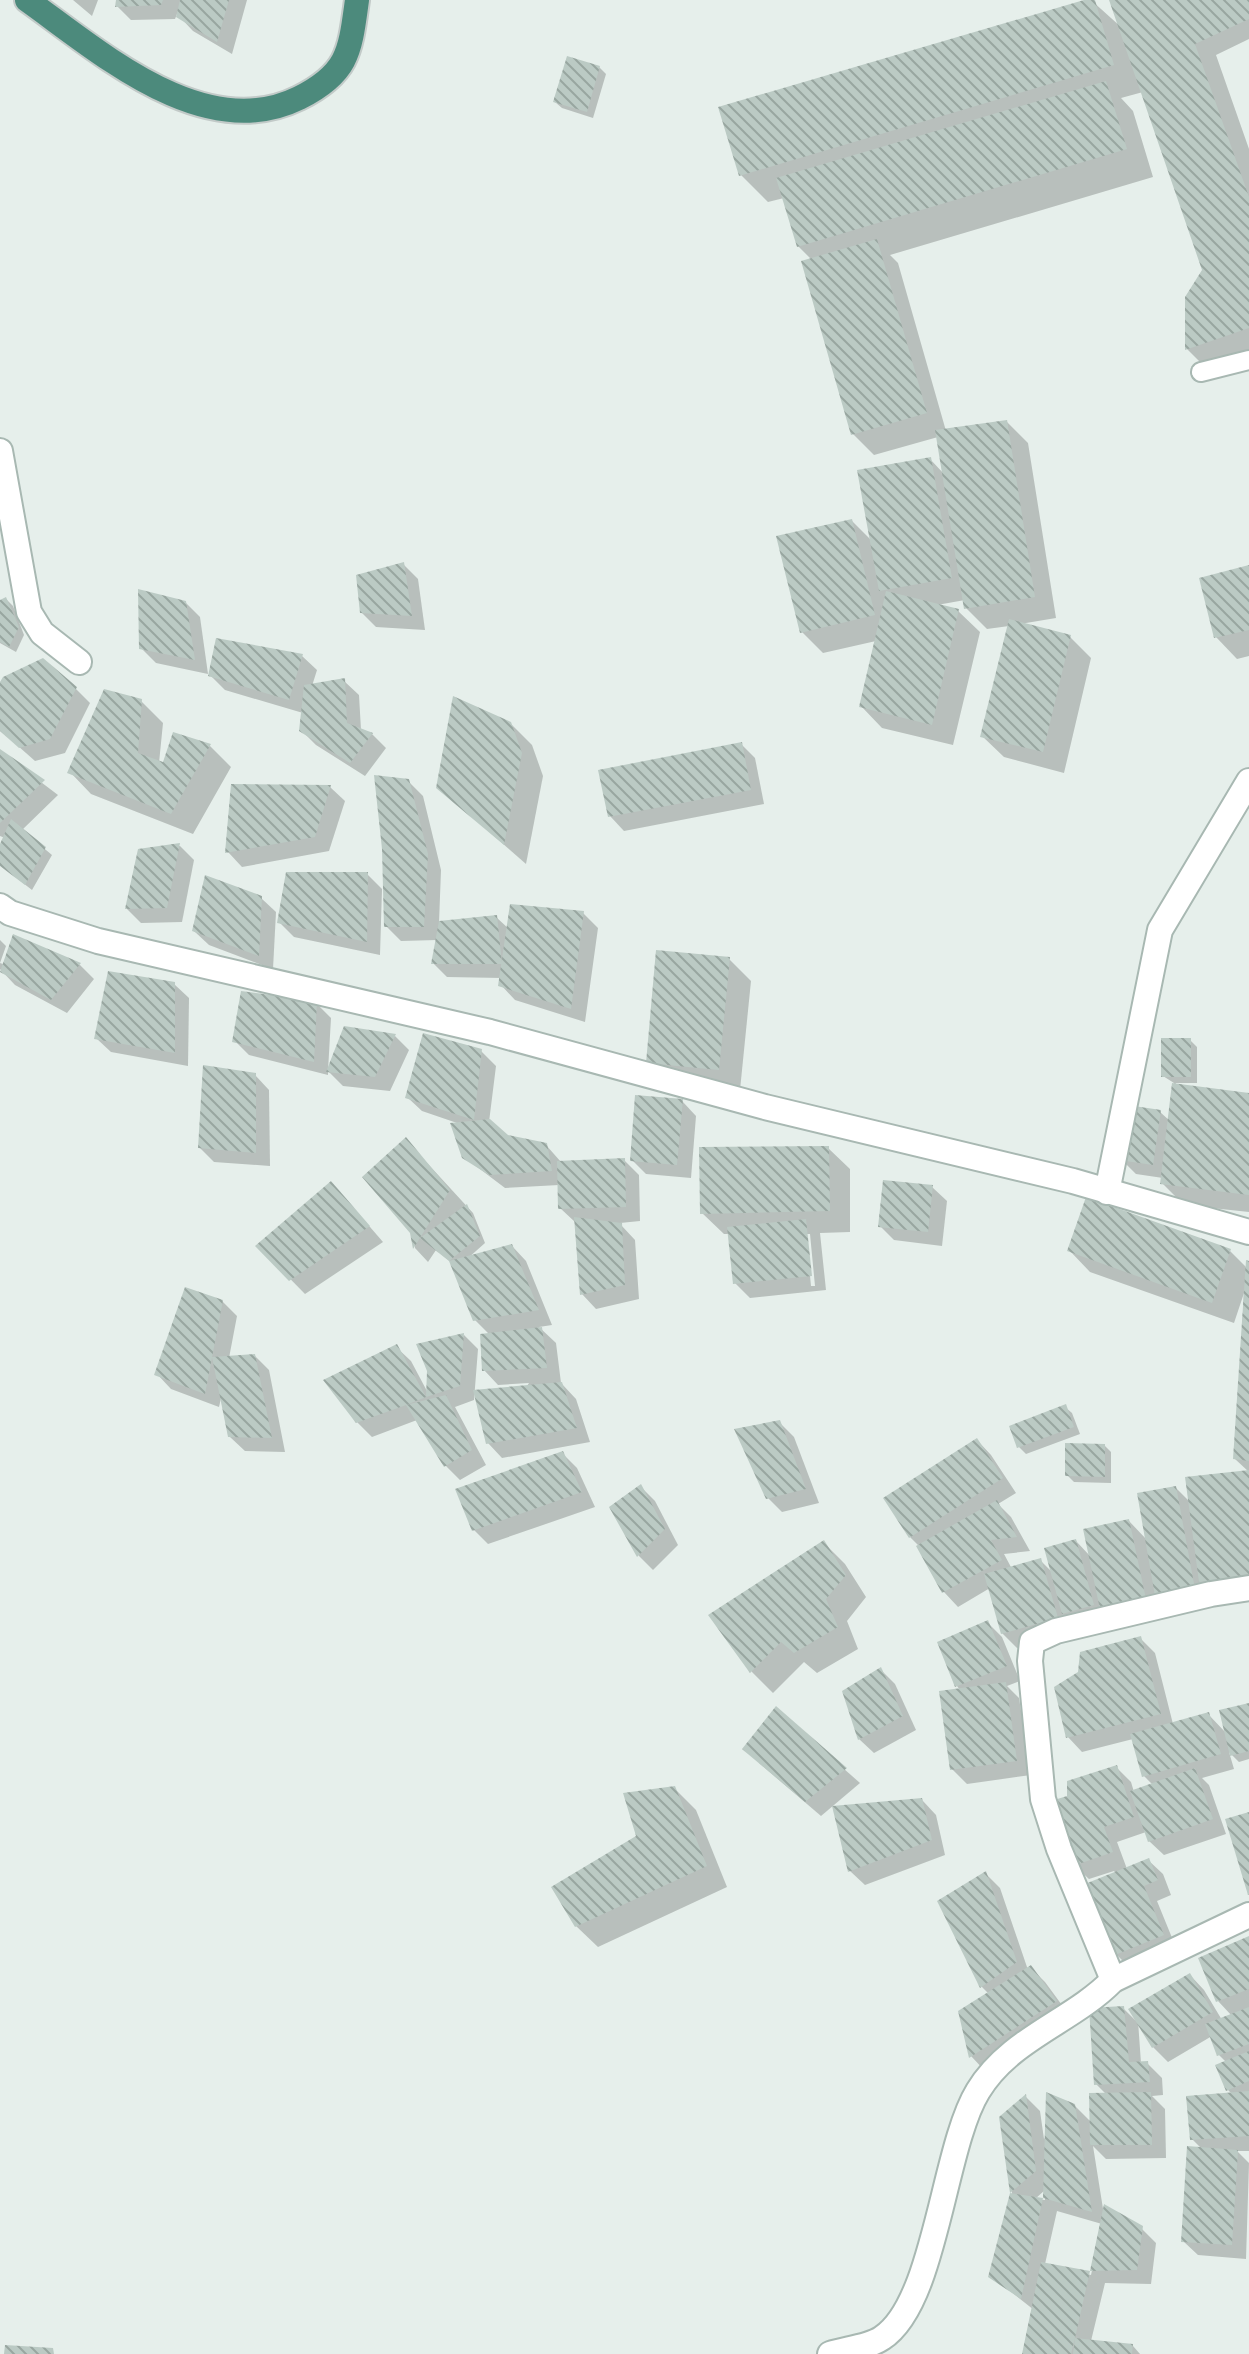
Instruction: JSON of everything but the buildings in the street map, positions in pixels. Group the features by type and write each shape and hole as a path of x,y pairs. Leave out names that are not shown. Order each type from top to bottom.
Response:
{"highway":[{"path":"27,0 104,59 154,85 231,112 267,110 289,103 332,78 350,48 357,0"}],"street":[{"path":"0,451 29,612 42,633 79,662"},
{"path":"1107,1192 1160,930 1249,781"},
{"path":"0,906 10,913 98,941 490,1032 765,1107 1107,1192 1249,1232"},
{"path":"1113,1980 1059,1849 1043,1799 1030,1661 1032,1642 1056,1631 1211,1594 1249,1588"},
{"path":"830,2354 882,2338 911,2307 976,2093 999,2062 1099,1994 1113,1980 1249,1915"}],"lane":[{"path":"1201,372 1249,360"}]}
